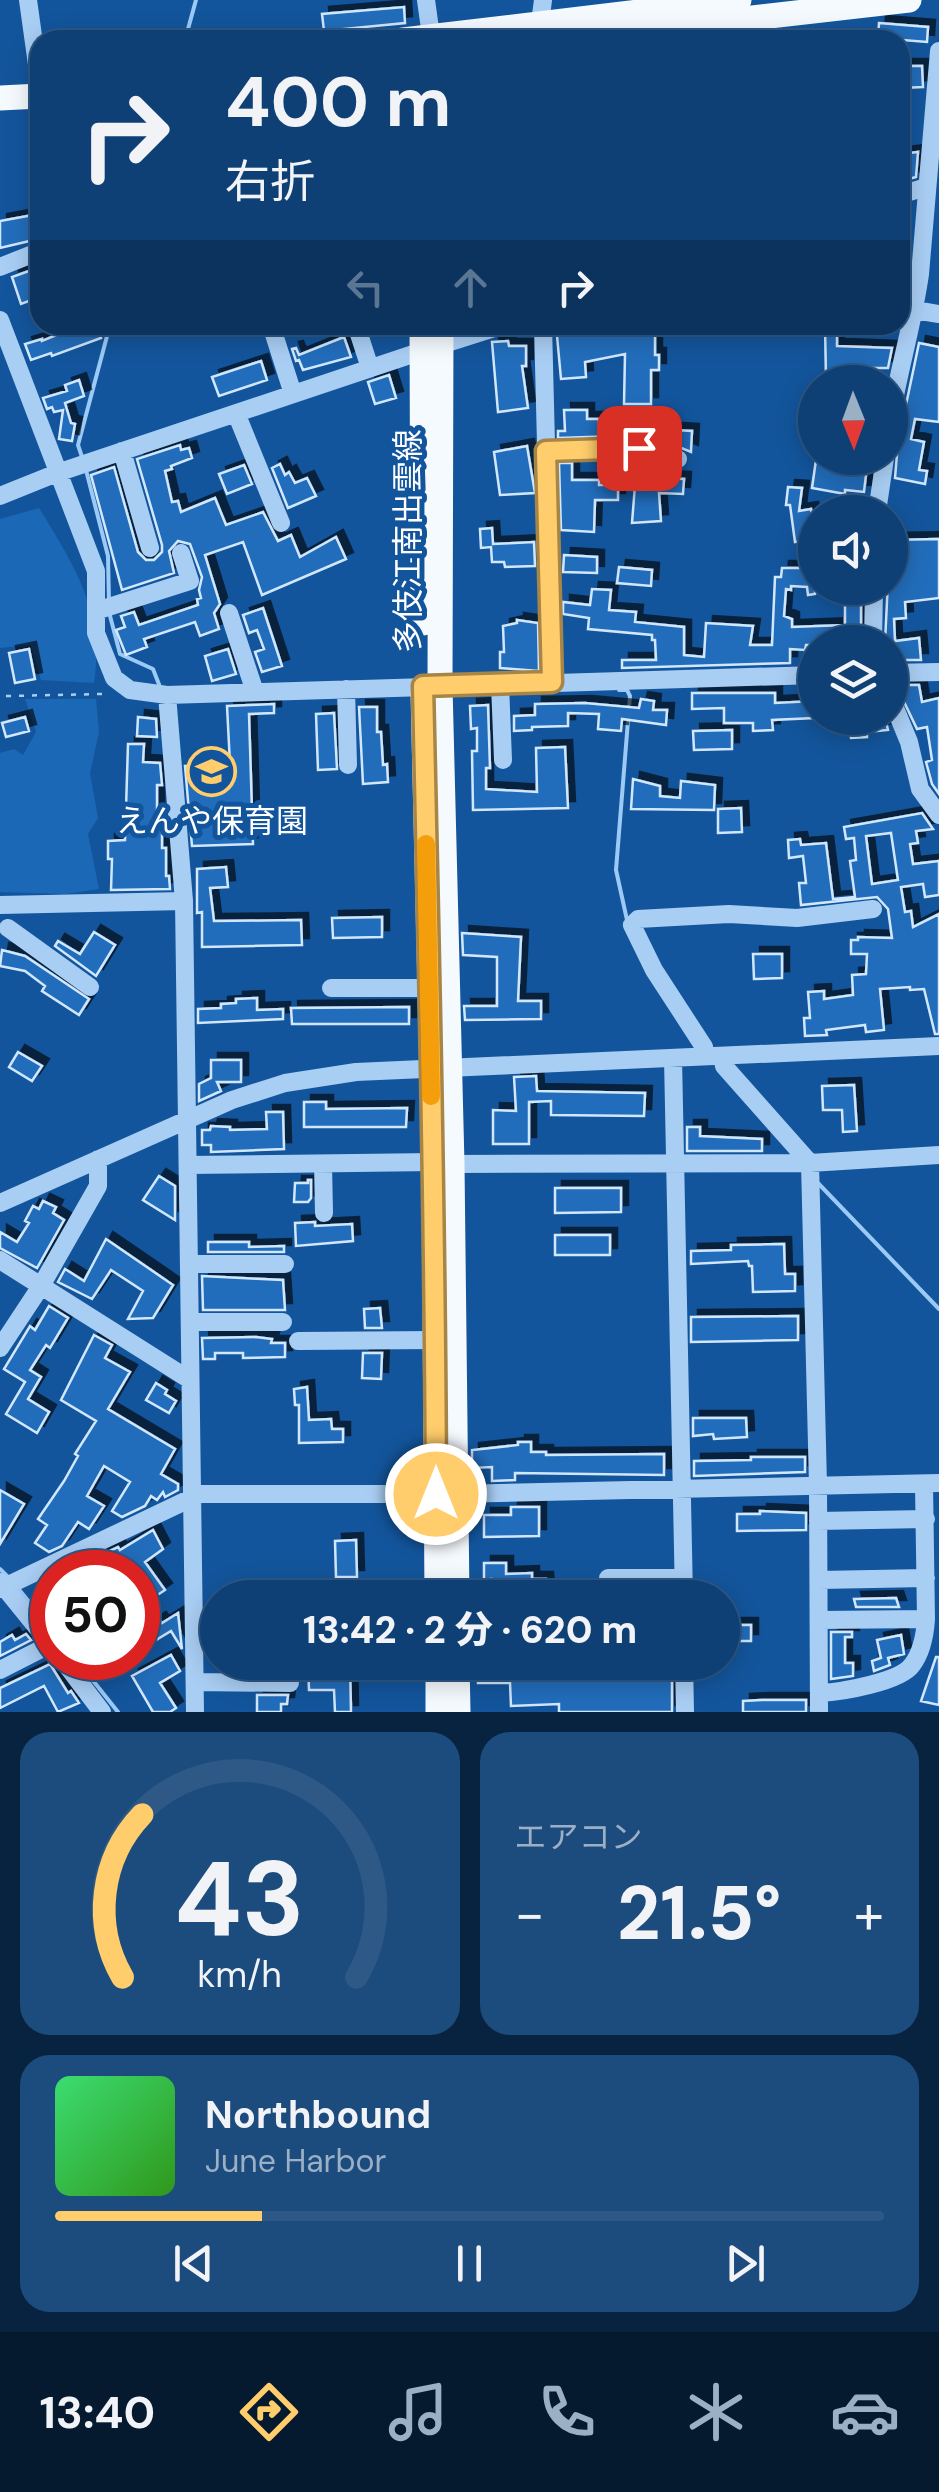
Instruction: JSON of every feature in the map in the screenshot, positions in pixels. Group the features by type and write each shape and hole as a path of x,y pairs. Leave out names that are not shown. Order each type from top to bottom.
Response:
{"main road":[{"path":"489,30 739,0"},
{"path":"547,21 909,0"},
{"path":"0,98 30,96"},
{"name":"多伎江南出雲線","path":"432,336 428,988 440,1070"},
{"name":"多伎江南出雲線","path":"432,686 446,1494 439,1580"},
{"name":"多伎江南出雲線","path":"443,1163 436,1340 455,1580"},
{"path":"438,1680 438,1712"},
{"path":"458,1680 458,1712"}],"street":[{"path":"28,0 32,30"},
{"path":"426,0 430,30"},
{"path":"910,326 915,310 939,50"},
{"path":"910,193 926,187"},
{"path":"0,267 30,255"},
{"path":"915,310 939,314"},
{"path":"0,320 96,571 96,633 114,678 130,690 167,695 798,675"},
{"path":"273,335 294,394"},
{"path":"359,335 370,368"},
{"path":"542,335 552,682"},
{"path":"900,365 907,335"},
{"path":"0,496 57,473 370,368 432,336"},
{"path":"236,413 281,523"},
{"path":"546,451 639,448 648,457 678,459"},
{"path":"122,451 150,548"},
{"path":"96,611 190,581 182,553"},
{"path":"228,613 255,692"},
{"path":"908,673 939,672"},
{"path":"500,684 504,760"},
{"path":"346,689 348,765"},
{"path":"167,695 184,901 195,1712"},
{"path":"906,735 920,789 939,815"},
{"path":"0,905 184,901"},
{"path":"22,906 4,935 90,987"},
{"path":"30,1619 2,1586 200,1494 446,1494 682,1488 818,1486 932,1484 926,1519 926,1618 932,1640 904,1673 820,1702 818,1486 810,1163 704,1047 654,970 632,925 638,919 729,914 797,918 873,909"},
{"path":"330,988 428,988"},
{"path":"0,1203 188,1117 284,1083 356,1072 939,1046"},
{"path":"608,1578 683,1578 674,1058"},
{"path":"188,1165 810,1163 939,1155"},
{"path":"0,1348 98,1186 98,1158"},
{"path":"323,1164 324,1213"},
{"path":"0,1260 190,1380"},
{"path":"189,1264 286,1264"},
{"path":"190,1322 283,1322"},
{"path":"298,1340 436,1340"},
{"path":"818,1521 926,1519"},
{"path":"819,1580 926,1578"},
{"path":"819,1620 926,1618"},
{"path":"0,1670 30,1656"},
{"path":"76,1712 98,1707 78,1680"},
{"path":"684,1680 685,1712"},
{"path":"194,1682 290,1683"}],"path":[{"path":"6,696 103,694"}],"shaded area":[{"path":"39,508 75,570 91,611 96,657 94,683 41,680 31,645 0,648 0,519"},
{"path":"25,699 96,699 99,732 90,773 98,818 88,834 99,889 66,894 0,892 0,753 14,749 23,755 36,732"}],"building":[{"path":"404,7 405,23 324,30 322,14"},
{"path":"879,23 928,27 927,42 910,41 910,30 879,30"},
{"path":"910,66 922,66 923,87 910,88"},
{"path":"918,152 916,177 910,179 910,153"},
{"path":"30,216 30,241 0,248 0,221"},
{"path":"30,271 30,301 21,304 12,277"},
{"path":"57,335 101,338 31,360 25,344"},
{"path":"557,335 655,335 659,370 651,370 651,404 624,404 625,354 585,362 586,377 561,379"},
{"path":"825,335 837,335 837,346 892,348 889,365 826,365"},
{"path":"344,337 351,357 303,370 296,361 292,349 296,348 299,355"},
{"path":"508,341 509,346 526,346 526,366 522,366 528,408 498,412 492,342"},
{"path":"919,343 939,347 939,422 915,419 911,439 924,442 919,470 927,471 925,484 895,478 908,475 908,395"},
{"path":"261,361 267,380 219,396 212,377"},
{"path":"389,375 396,398 375,404 368,382"},
{"path":"79,380 84,396 65,403 71,423 75,424 72,441 59,439 63,410 47,409 43,398 67,391 65,385"},
{"path":"564,410 587,410 587,419 599,419 599,431 618,431 618,436 558,438 558,431 565,431"},
{"path":"639,428 692,431 691,452 654,445 639,436"},
{"path":"180,445 181,450 189,448 192,458 165,471 172,502 178,501 181,512 215,498 226,525 263,512 278,541 291,535 300,557 336,537 346,559 262,595 243,542 205,555 220,604 214,613 219,629 200,636 195,622 144,639 147,647 126,655 116,630 125,627 121,616 134,612 139,625 198,605 202,577 190,544 178,541 169,551 174,573 122,590 91,475 114,467 138,552 146,560 154,560 162,552 162,545 137,459"},
{"path":"527,446 535,493 500,495 494,452"},
{"path":"559,463 572,463 572,480 618,485 618,500 595,500 594,532 561,530"},
{"path":"280,464 295,483 307,478 316,496 288,508 272,468"},
{"path":"244,465 252,484 227,494 219,474"},
{"path":"814,475 866,475 864,492 845,490 845,494 812,488"},
{"path":"639,477 684,479 683,494 659,493 661,521 632,523"},
{"path":"788,487 802,488 798,495 798,542 795,542 790,505 786,505"},
{"path":"492,528 493,544 534,542 535,566 505,567 504,562 492,562 491,547 481,548 480,529"},
{"path":"939,539 939,598 908,602 908,540"},
{"path":"564,555 597,557 597,573 563,572"},
{"path":"619,567 652,570 651,586 617,583"},
{"path":"782,568 798,568 798,586 786,589 784,616 792,619 792,627 798,627 798,650 790,649 790,663 622,668 622,660 656,660 652,635 588,629 589,618 563,614 563,602 590,605 592,589 611,590 609,610 636,612 635,622 684,627 684,655 704,657 706,623 753,626 750,645 772,645 775,577 781,577"},
{"path":"845,605 861,605 861,625 845,625"},
{"path":"887,605 905,605 906,618 886,625"},
{"path":"263,608 282,666 262,672 255,652 264,649 257,630 249,633 243,615"},
{"path":"517,620 538,623 539,671 500,668 503,626"},
{"path":"919,638 921,660 908,660 908,639"},
{"path":"29,649 35,679 15,683 9,653"},
{"path":"228,649 236,674 212,681 205,656"},
{"path":"908,685 919,685 922,702 939,698 939,794 926,762 932,760 927,727 917,729 908,710"},
{"path":"692,693 775,693 775,703 798,702 798,719 772,720 773,730 753,731 753,723 724,723 724,708 692,709"},
{"path":"641,699 654,701 653,710 667,710 666,725 622,719 621,731 598,729 599,714 568,713 568,726 514,731 514,716 535,715 535,704 639,708"},
{"path":"274,704 274,713 249,714 253,844 192,846 185,766 230,764 227,706"},
{"path":"488,705 490,768 486,768 486,789 537,792 536,748 565,747 568,808 473,810 472,751 477,751 477,728 471,729 470,706"},
{"path":"359,707 377,707 377,732 381,732 388,782 363,784"},
{"path":"334,713 337,769 318,770 316,714"},
{"path":"25,717 29,731 6,737 2,723"},
{"path":"138,717 156,719 157,737 137,736"},
{"path":"732,730 732,749 694,750 693,731"},
{"path":"128,744 144,744 143,762 160,763 162,785 157,785 157,816 162,816 162,848 166,848 170,889 111,890 108,841 125,840"},
{"path":"633,779 660,786 660,796 680,798 681,781 715,785 714,810 631,809"},
{"path":"741,808 742,832 718,833 718,809"},
{"path":"922,813 933,829 916,831 918,843 910,844 913,864 939,861 939,895 925,897 923,884 901,887 905,912 911,911 913,927 939,914 939,1034 935,1034 924,989 910,987 880,989 884,1030 866,1032 865,1025 805,1036 804,1018 810,1018 808,992 824,991 824,999 853,995 852,975 866,974 867,954 851,954 851,940 892,938 888,909 877,897 801,905 799,883 806,883 803,856 789,858 788,840 800,839 801,845 826,843 833,899 855,897 850,861 856,860 854,838 846,839 844,827","holes":["891,833 898,880 872,884 866,836"]},
{"path":"226,867 228,887 210,888 214,921 301,920 302,945 202,947 197,869"},
{"path":"382,917 382,937 333,938 332,918"},
{"path":"94,932 115,945 96,976 55,946 58,941 80,954"},
{"path":"462,933 521,937 518,1001 541,1001 541,1019 465,1020 464,1006 497,1006 497,957 463,955"},
{"path":"2,950 25,956 89,999 79,1015 42,991 45,986 25,971 0,966"},
{"path":"753,954 782,954 782,978 754,979"},
{"path":"257,998 257,1010 283,1009 283,1019 198,1023 198,1009 221,1008 221,1004 236,1003 236,999"},
{"path":"409,1007 409,1024 292,1024 291,1008"},
{"path":"18,1052 42,1066 32,1081 9,1067"},
{"path":"211,1060 241,1060 241,1082 217,1082 221,1091 199,1101 199,1084 211,1078"},
{"path":"536,1076 537,1091 645,1093 644,1116 551,1115 551,1101 529,1102 529,1144 493,1144 493,1110 516,1111 514,1077"},
{"path":"854,1085 857,1131 843,1132 842,1110 823,1110 822,1086"},
{"path":"304,1102 326,1102 326,1109 407,1108 406,1127 304,1127"},
{"path":"266,1112 283,1112 284,1149 211,1152 211,1145 202,1145 202,1130 210,1130 211,1126 267,1129"},
{"path":"687,1127 700,1127 700,1136 762,1139 762,1151 687,1151"},
{"path":"159,1176 175,1186 175,1220 143,1200"},
{"path":"308,1180 311,1198 308,1202 294,1202 295,1183"},
{"path":"555,1188 621,1188 621,1212 555,1213"},
{"path":"43,1201 56,1207 53,1213 64,1220 37,1268 0,1248 0,1232 17,1242 29,1223 25,1221 33,1206 39,1209"},
{"path":"315,1222 315,1226 352,1224 353,1241 296,1246 295,1223"},
{"path":"555,1235 610,1235 610,1255 555,1255"},
{"path":"106,1239 173,1285 153,1318 128,1319 143,1291 111,1270 92,1299 58,1282 65,1269 84,1281"},
{"path":"208,1242 284,1246 284,1252 208,1252"},
{"path":"784,1244 785,1274 795,1274 795,1291 753,1292 752,1266 748,1261 691,1264 691,1251"},
{"path":"202,1276 283,1280 285,1310 203,1310"},
{"path":"49,1306 68,1318 50,1348 46,1345 30,1370 41,1377 28,1399 49,1412 37,1433 6,1414 25,1382 4,1369 30,1326 35,1330"},
{"path":"380,1308 382,1328 365,1328 364,1309"},
{"path":"798,1316 798,1340 691,1342 691,1317"},
{"path":"94,1335 112,1345 105,1358 130,1372 108,1409 175,1449 161,1474 178,1484 178,1490 165,1497 163,1492 157,1500 151,1496 145,1506 122,1517 112,1511 130,1482 104,1466 87,1496 104,1506 89,1529 78,1522 62,1546 46,1550 35,1543 47,1525 38,1519 64,1481 96,1421 61,1400"},
{"path":"256,1337 285,1343 285,1357 243,1358 243,1353 215,1353 215,1359 203,1359 202,1338"},
{"path":"363,1353 382,1353 381,1379 362,1378"},
{"path":"156,1383 176,1401 169,1413 146,1400"},
{"path":"307,1387 309,1420 331,1419 332,1429 343,1429 343,1442 299,1443 299,1405 295,1405 294,1389"},
{"path":"693,1418 746,1418 747,1437 693,1436"},
{"path":"531,1442 531,1452 546,1455 664,1454 664,1475 515,1473 515,1480 492,1481 492,1467 472,1468 472,1450"},
{"path":"805,1457 805,1472 694,1476 694,1461"},
{"path":"0,1490 24,1504 0,1544"},
{"path":"511,1507 539,1507 539,1536 484,1537 484,1515 511,1515"},
{"path":"806,1513 806,1530 737,1531 737,1514"},
{"path":"153,1530 163,1549 160,1551 120,1550"},
{"path":"356,1540 357,1577 336,1577 335,1541"},
{"path":"484,1563 506,1563 506,1574 532,1573 532,1579 546,1580 491,1579 484,1580"},
{"path":"896,1598 899,1607 856,1607 854,1599"},
{"path":"178,1613 182,1649 171,1631 160,1638 160,1620 162,1623"},
{"path":"740,1625 751,1625 751,1641 740,1641"},
{"path":"831,1632 852,1632 852,1637 845,1637 845,1663 853,1663 853,1676 831,1679"},
{"path":"26,1634 30,1639 0,1656 0,1642 12,1635 15,1640"},
{"path":"901,1635 904,1654 888,1658 890,1665 874,1671 872,1661 881,1658 877,1640"},
{"path":"171,1655 180,1671 160,1683 176,1708 170,1712 153,1712 134,1680 160,1680 160,1661"},
{"path":"939,1657 939,1705 921,1701"},
{"path":"30,1674 30,1680 60,1680 79,1703 58,1712 44,1686 0,1708 0,1688"},
{"path":"309,1680 350,1680 351,1712 335,1712 334,1690 309,1690"},
{"path":"672,1680 672,1712 559,1712 559,1704 511,1706 510,1683 478,1683"},
{"path":"257,1695 288,1695 287,1704 281,1704 281,1712 257,1712"},
{"path":"806,1700 806,1712 743,1712 743,1701"}],"waterway":[{"path":"188,30 196,0"},
{"path":"83,460 78,445 107,335"},
{"path":"86,470 108,556 109,602"},
{"path":"109,612 120,654 153,669 160,687"},
{"path":"619,690 627,690 630,696 616,870 627,920"},
{"path":"816,1181 939,1309"},
{"path":"0,1569 11,1580"},
{"path":"17,1587 30,1603"},
{"path":"93,1680 118,1712"}],"slow traffic":[{"path":"426,844 431,1096"}],"place":[{"name":"えんや保育園","path":"212,771"}],"route":[{"path":"436,1494 434,1162 423,686 552,682 546,451 639,448"}]}
